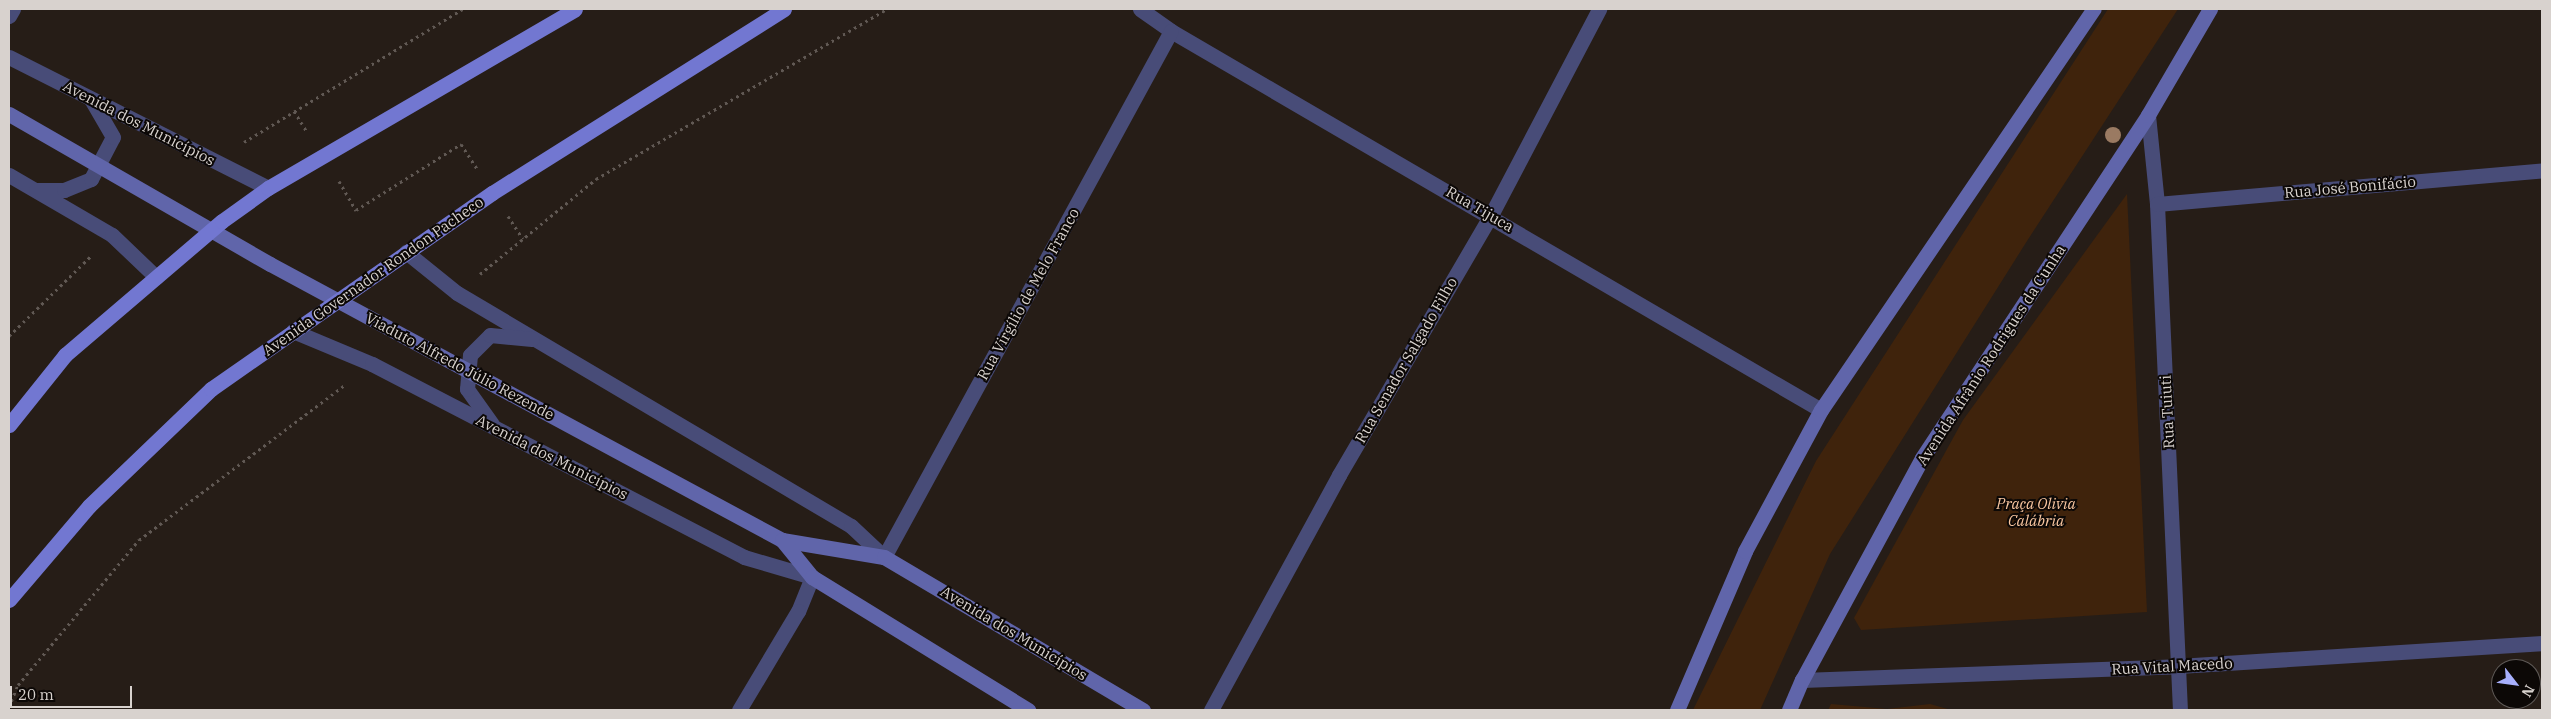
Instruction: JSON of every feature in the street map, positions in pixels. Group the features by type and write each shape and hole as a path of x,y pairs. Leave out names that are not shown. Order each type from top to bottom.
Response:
{"main road":[{"path":"9,425 65,355 222,221 268,188 575,9"},
{"name":"Avenida Governador Rondon Pacheco","path":"9,600 89,506 211,389 492,193 784,9"}],"street":[{"path":"9,16 13,9"},
{"name":"Rua Tijuca","path":"1140,9 1171,30 1491,215 1821,410"},
{"name":"Rua Senador Salgado Filho","path":"1211,710 1338,475 1491,215 1599,9"},
{"path":"1677,710 1745,551 1821,410 2094,9"},
{"name":"Avenida Afrânio Rodrigues da Cunha","path":"1789,710 1802,680 1922,458 2148,115 2210,9"},
{"name":"Rua Virgílio de Melo Franco","path":"884,557 1171,30"},
{"name":"Avenida dos Municípios","path":"9,57 268,188"},
{"path":"34,190 64,190 91,179 113,137 91,99"},
{"name":"Viaduto Alfredo Júlio Rezende","path":"9,114 279,268 782,540"},
{"name":"Rua Tuiuti","path":"2148,115 2157,204 2180,710"},
{"name":"Rua José Bonifácio","path":"2157,204 2542,170"},
{"path":"9,175 112,235 156,277"},
{"name":"Avenida dos Municípios","path":"406,252 457,293 851,526 884,557 1143,710"},
{"name":"Avenida dos Municípios","path":"293,331 372,364 744,557 812,578 1028,710"},
{"path":"494,427 467,389 470,355 490,336 536,340"},
{"name":"Avenida dos Municípios","path":"782,540 884,557"},
{"name":"Avenida dos Municípios","path":"782,540 812,578"},
{"path":"739,710 798,611 812,578"},
{"name":"Rua Vital Macedo","path":"1802,680 2178,666 2542,643"}],"path":[{"path":"294,111 356,210 460,144 523,239"}],"green space":[{"path":"2108,9 2178,9 2027,241 1830,554 1760,710 1693,710 1816,461"},
{"name":"Praça Olivia Calábria","path":"2127,194 2147,612 1861,630 1854,618 1963,420"},
{"path":"1831,704 1887,709 1930,704 1951,710 1828,710"}]}
